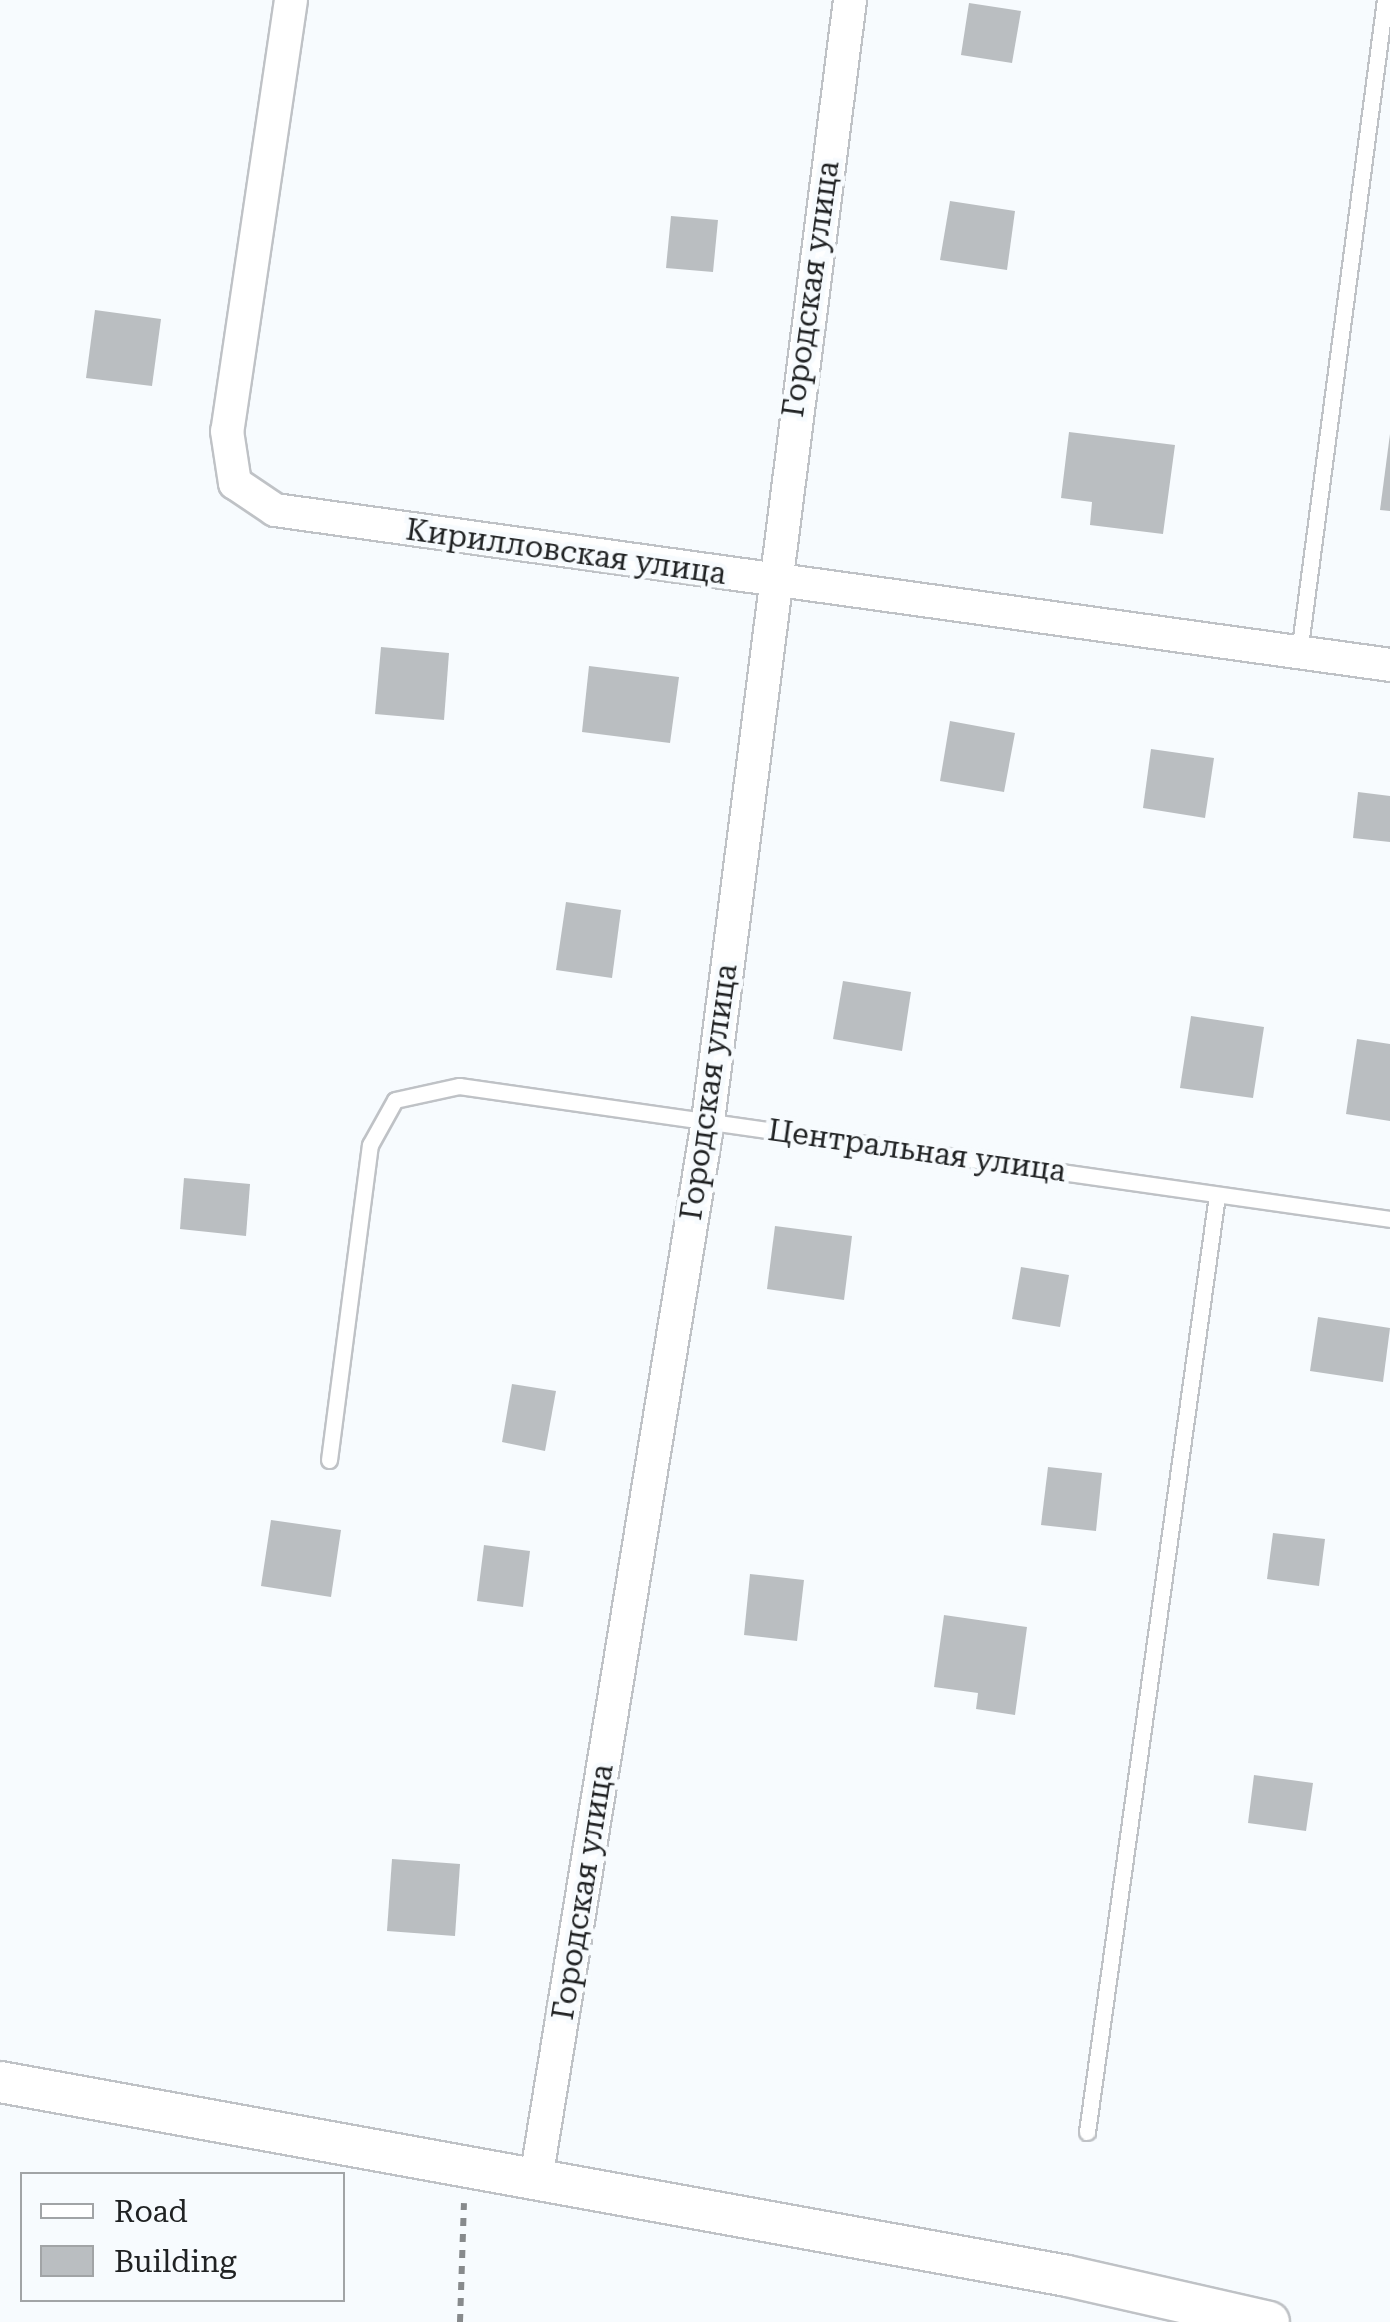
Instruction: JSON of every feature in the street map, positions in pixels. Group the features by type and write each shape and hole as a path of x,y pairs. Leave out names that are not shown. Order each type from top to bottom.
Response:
{"street":[{"name":"Кирилловская улица","path":"291,0 226,430 235,483 275,510 1390,666"},
{"name":"Городская улица","path":"536,2179 708,1121 773,582 850,0"},
{"path":"0,2082 465,2170 536,2179 1067,2276 1269,2322"}],"lane":[{"path":"1299,653 1384,0"},
{"name":"Центральная улица","path":"330,1460 370,1145 395,1100 459,1086 1390,1219"},
{"path":"1087,2132 1217,1195"}],"path":[{"path":"460,2322 465,2170"}],"building":[{"path":"969,3 1021,11 1012,63 961,55"},
{"path":"950,201 1015,211 1007,270 940,260"},
{"path":"671,216 718,220 713,272 666,268"},
{"path":"95,310 161,319 152,386 86,378"},
{"path":"1069,432 1175,445 1163,534 1090,525 1092,502 1061,498"},
{"path":"1390,434 1390,511 1380,510"},
{"path":"381,647 449,653 444,720 375,714"},
{"path":"589,666 679,677 670,743 582,732"},
{"path":"950,721 1015,733 1004,792 940,781"},
{"path":"1151,749 1214,758 1205,818 1143,808"},
{"path":"1358,792 1390,796 1390,842 1353,838"},
{"path":"566,902 621,910 612,978 556,970"},
{"path":"843,981 911,992 902,1051 833,1039"},
{"path":"1191,1016 1264,1027 1253,1098 1180,1088"},
{"path":"1357,1039 1390,1044 1390,1121 1346,1114"},
{"path":"184,1178 250,1184 246,1236 180,1229"},
{"path":"775,1226 852,1236 844,1300 767,1289"},
{"path":"1021,1267 1069,1275 1060,1327 1012,1319"},
{"path":"1318,1317 1390,1328 1383,1382 1310,1371"},
{"path":"512,1384 556,1391 545,1451 502,1442"},
{"path":"1048,1467 1102,1473 1096,1531 1041,1525"},
{"path":"271,1520 341,1530 331,1597 261,1586"},
{"path":"1273,1533 1325,1539 1319,1586 1267,1579"},
{"path":"484,1545 530,1551 523,1607 477,1601"},
{"path":"750,1574 804,1580 797,1641 744,1635"},
{"path":"944,1615 1027,1627 1015,1715 976,1709 978,1693 934,1687"},
{"path":"1254,1775 1313,1783 1306,1831 1248,1823"},
{"path":"392,1859 460,1864 455,1936 387,1931"}]}
